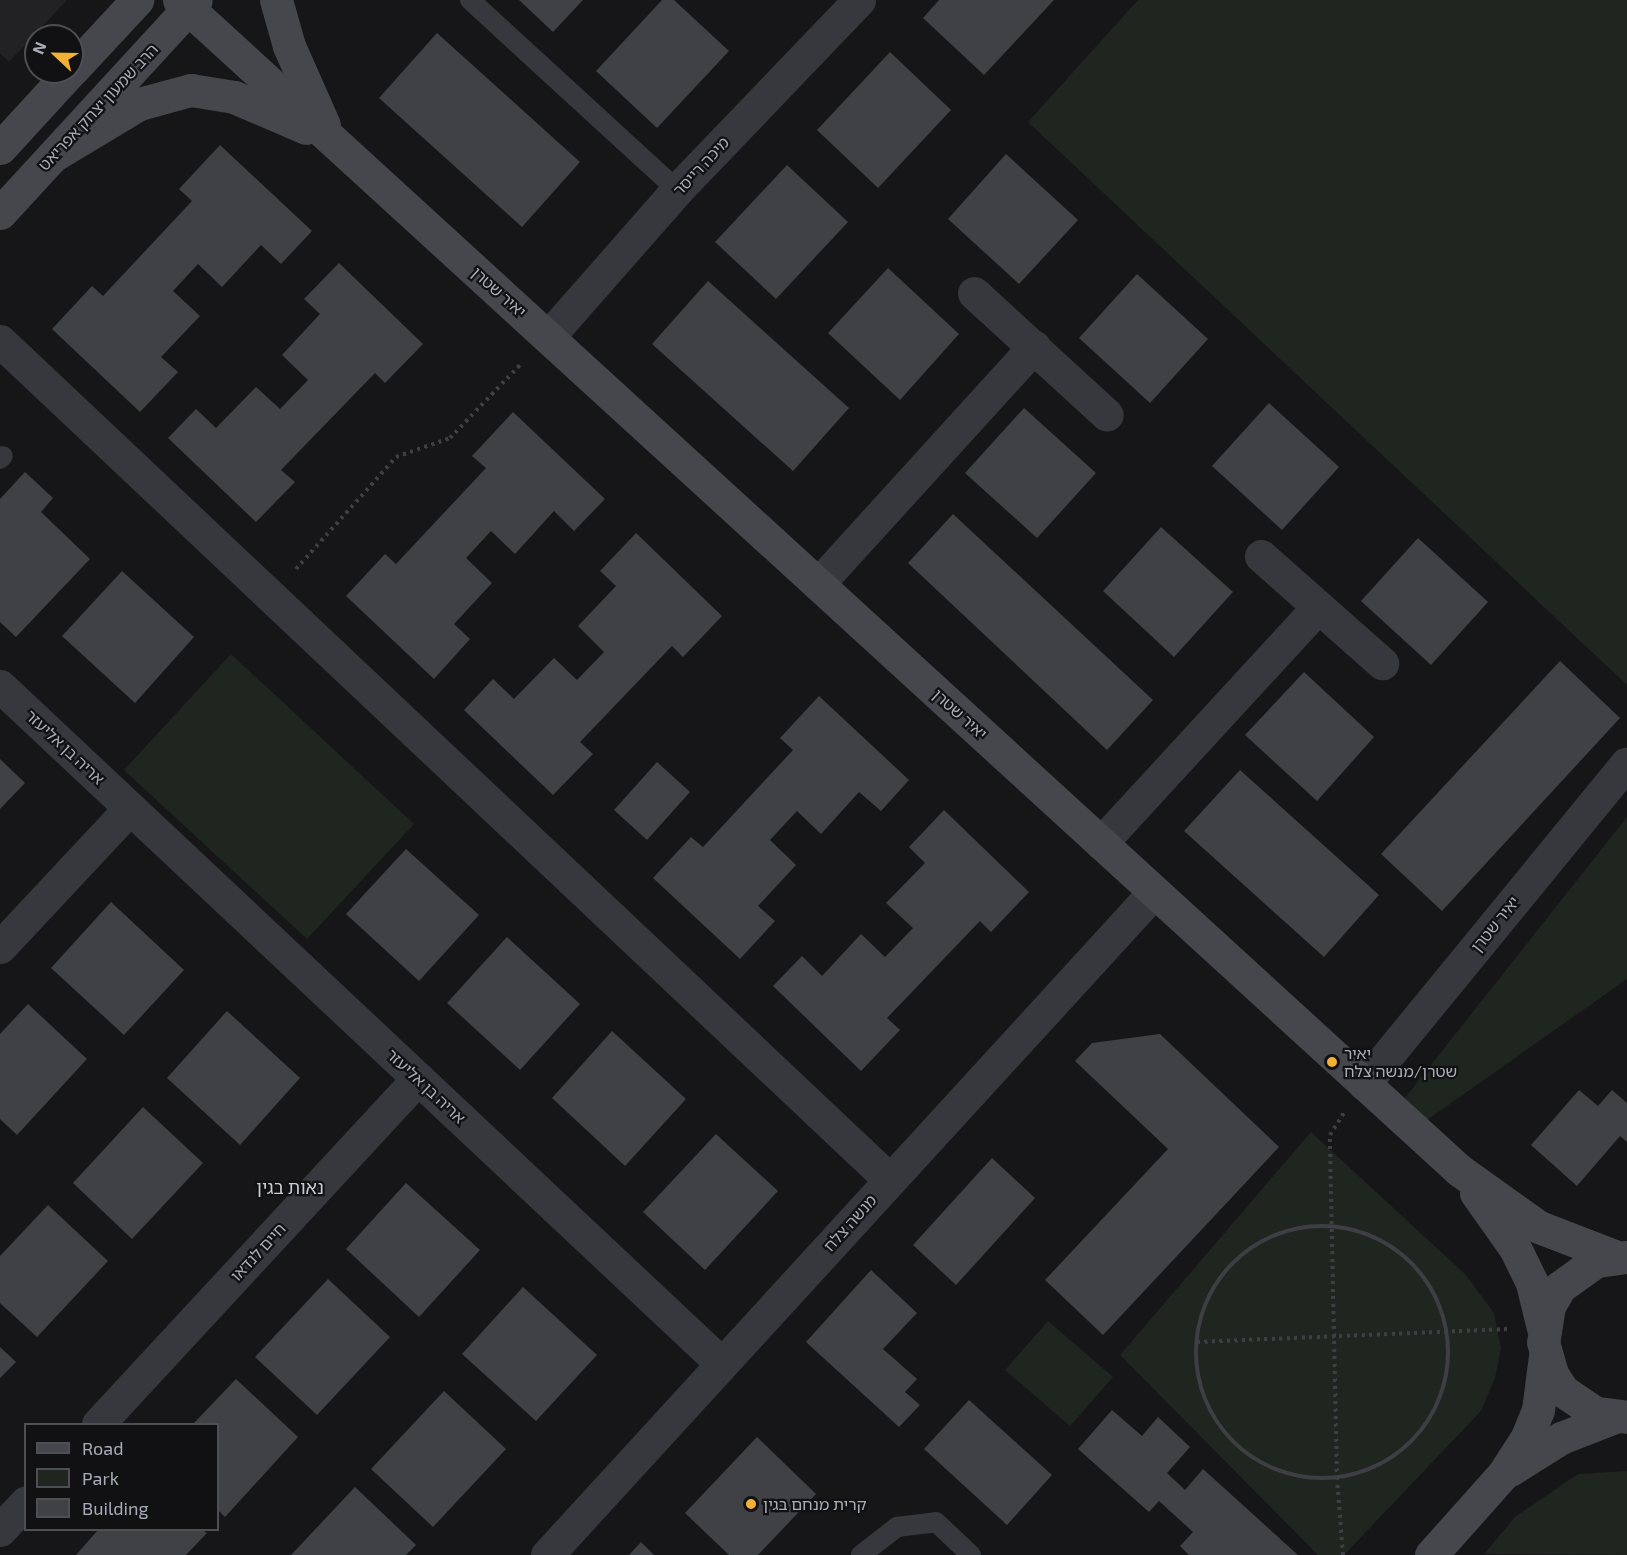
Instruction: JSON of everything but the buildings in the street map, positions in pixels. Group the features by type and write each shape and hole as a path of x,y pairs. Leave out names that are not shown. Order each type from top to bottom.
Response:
{"street":[{"path":"84,57 136,0"},
{"path":"276,0 289,46 330,138"},
{"name":"מיכה רייסר","path":"548,337 677,190 859,0"},
{"name":"יאיר שטרן","path":"188,3 330,138 1459,1170 1539,1227 1622,1257"},
{"name":"הרב שמעון יצחק אפריאט","path":"0,213 188,3"},
{"path":"0,148 59,84"},
{"path":"54,155 139,105 191,90 234,97 330,138"},
{"path":"974,293 1107,415"},
{"path":"0,341 890,1180"},
{"path":"818,584 1034,347"},
{"path":"1261,556 1382,663"},
{"path":"1101,843 1318,607"},
{"name":"אריה בן אליעזר","path":"0,686 722,1364"},
{"name":"יאיר שטרן","path":"1364,1084 1626,764"},
{"path":"0,947 130,808"},
{"name":"מנשה צלח","path":"547,1555 1154,892"},
{"name":"חיים לנדאו","path":"100,1423 418,1079"},
{"name":"יאיר שטרן","path":"1459,1170 1515,1248 1532,1283 1544,1342"},
{"path":"1431,1555 1504,1473 1539,1410 1549,1306 1560,1287 1596,1261 1622,1257"},
{"path":"1544,1342 1563,1391 1578,1404 1621,1417"},
{"path":"1504,1473 1561,1438 1621,1417"},
{"path":"0,1530 24,1504"}],"lane":[{"path":"470,0 677,190"},
{"path":"861,1555 897,1527 936,1522 971,1555"}],"path":[{"path":"272,597 396,457 450,438 548,337"},
{"path":"1343,1555 1337,1479 1330,1135 1364,1084"},
{"path":"1333,1225 1376,1236 1411,1260 1437,1296 1448,1332 1446,1383 1415,1440 1380,1466 1337,1479 1304,1479 1262,1466 1227,1438 1203,1401 1195,1358 1200,1314 1217,1280 1248,1248 1288,1229 1333,1225"},
{"path":"1197,1342 1448,1332 1544,1342"}],"shaded area":[{"path":"0,0 67,0 45,24 24,24 24,46 9,62 0,53"}],"green space":[{"path":"1138,0 1627,0 1627,685 1028,122"},
{"path":"231,654 414,824 307,939 124,770"},
{"path":"1627,817 1627,979 1427,1120 1404,1099"},
{"path":"1311,1132 1465,1274 1494,1313 1501,1348 1495,1378 1481,1411 1344,1555 1318,1555 1120,1355"},
{"path":"1048,1321 1113,1377 1070,1426 1005,1370"},
{"path":"1627,1471 1627,1555 1484,1554 1515,1517 1578,1474"}],"place":[{"name":"יאיר שטרן/מנשה צלח","path":"1332,1062"},
{"name":"קרית מנחם בגין","path":"751,1504"}],"district":[{"name":"נאות בגין","path":"290,1187"}]}
